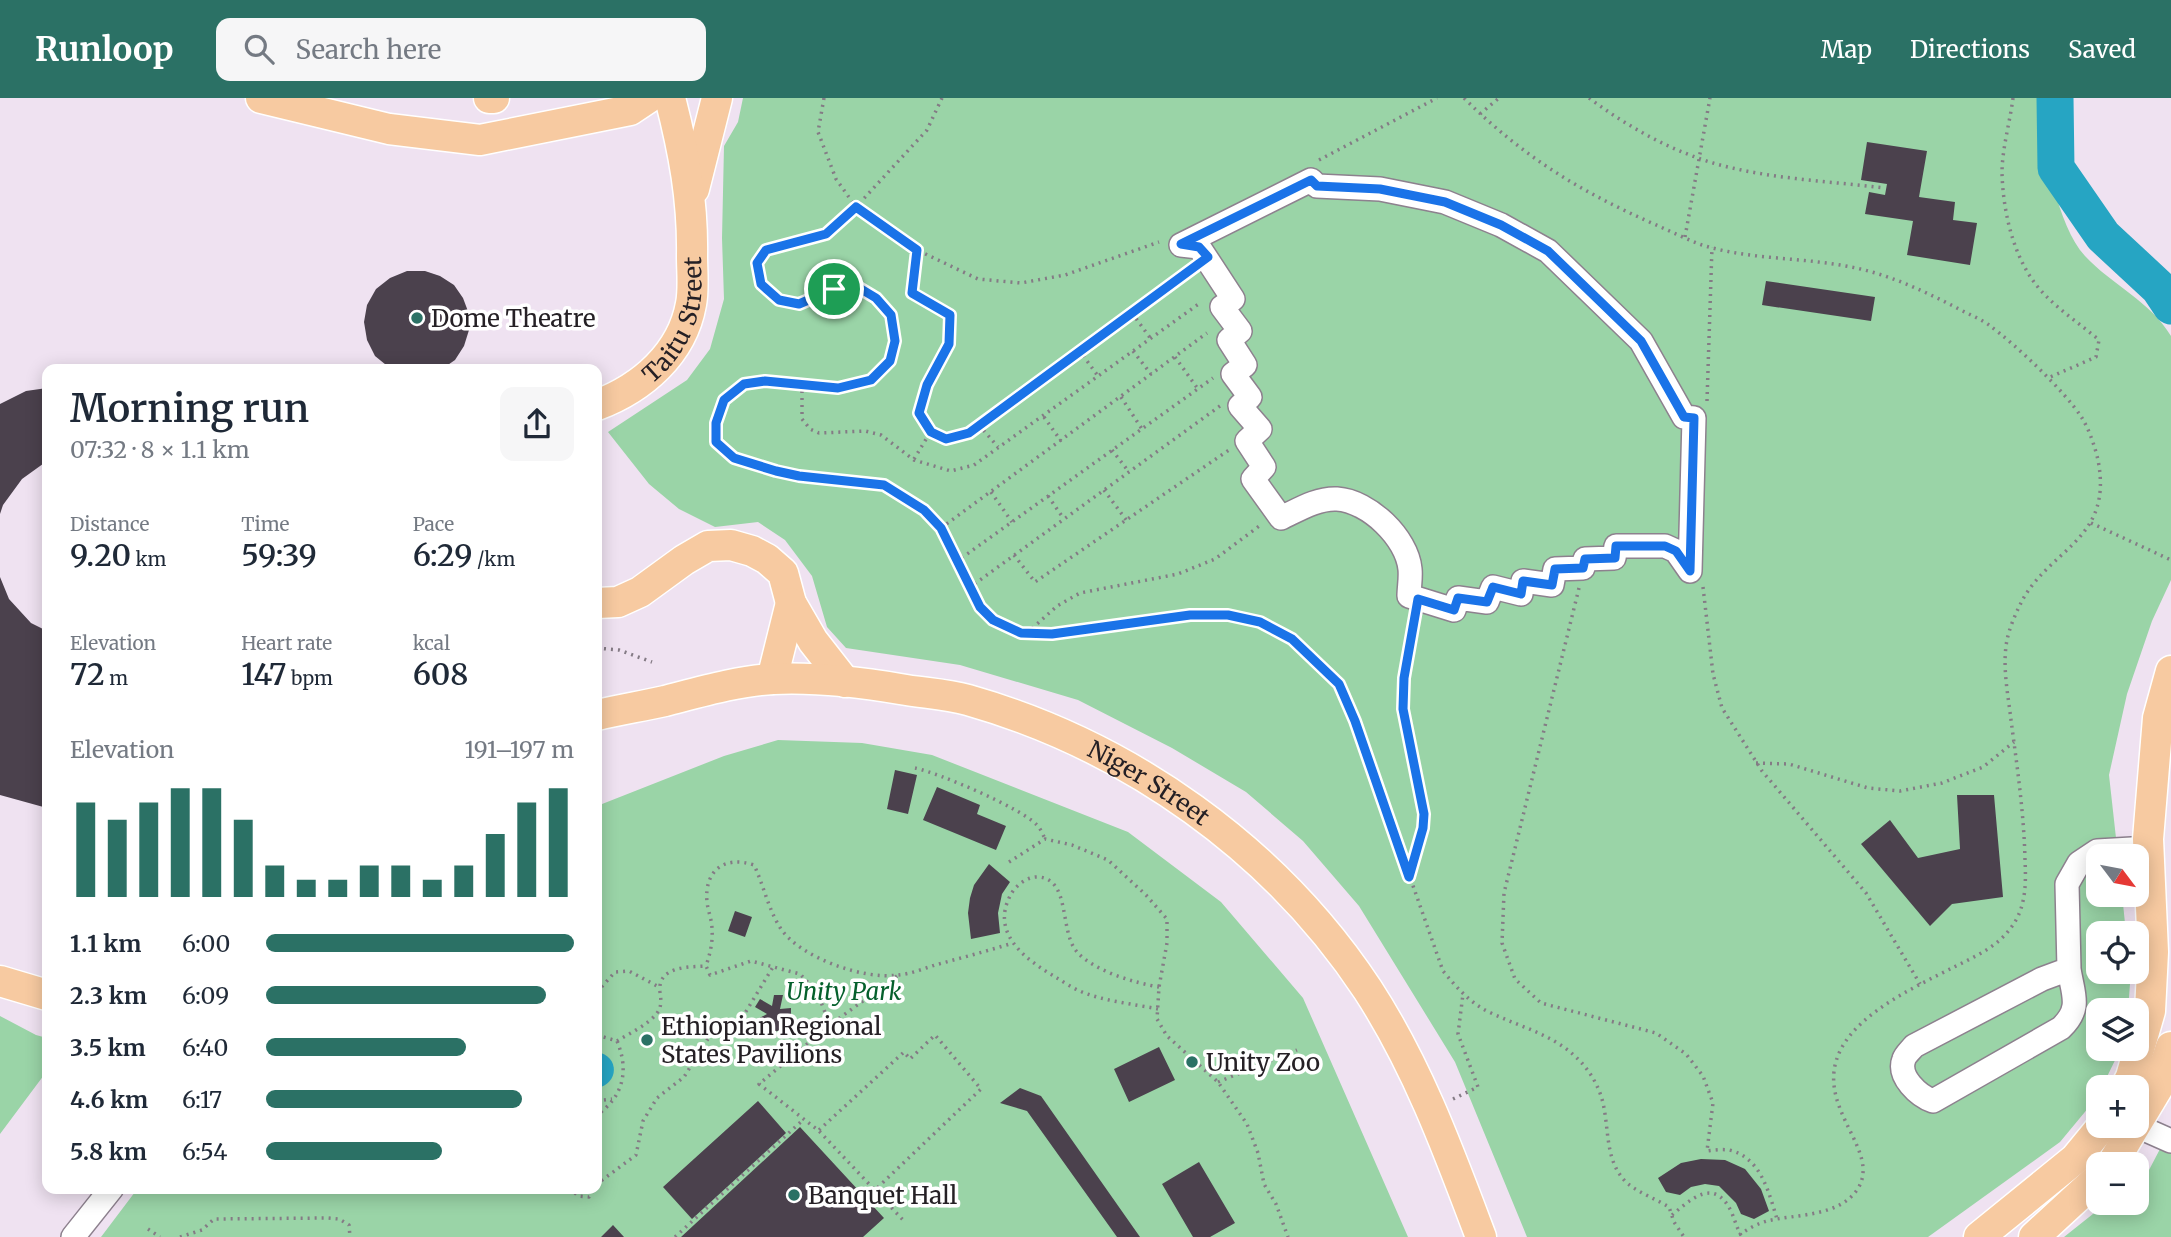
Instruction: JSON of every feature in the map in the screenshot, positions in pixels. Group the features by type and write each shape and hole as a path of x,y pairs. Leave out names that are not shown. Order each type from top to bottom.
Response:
{"main road":[{"path":"261,98 388,129 480,140 630,110 648,98"},
{"path":"670,98 692,200"},
{"path":"692,200 717,98"},
{"name":"Taitu Street","path":"602,403 618,397 653,372 671,352 682,329 691,304 692,200"},
{"path":"602,604 618,602 640,592 708,546 731,545 752,551 767,559 783,573 791,603 813,642 845,682"},
{"path":"772,679 791,603"},
{"path":"2133,1075 2150,1011 2152,952 2149,848 2158,718 2171,671"},
{"name":"Niger Street","path":"602,714 714,688 772,679 845,682 965,699 1043,724 1096,749 1154,782 1229,836 1284,888 1332,941 1375,1002 1432,1109 1481,1237"},
{"path":"0,981 42,994"},
{"path":"2149,1103 2157,1089 2171,1047"},
{"path":"1979,1237 2076,1159 2093,1138"},
{"path":"2034,1237 2086,1189"}],"street":[{"path":"1311,180 1317,186 1380,189 1445,202 1501,225 1548,251 1641,341 1684,417 1694,418 1690,571 1676,551 1665,546 1616,546 1615,558 1585,559 1583,568 1555,569 1552,585 1523,581 1521,594 1493,587 1487,602 1458,598 1454,610 1409,596 1410,568 1403,547 1384,522 1366,508 1337,499 1310,504 1281,518 1253,479 1264,467 1247,441 1260,429 1240,406 1250,397 1233,374 1245,365 1229,340 1240,331 1222,307 1233,299 1208,257 1199,247 1181,244 1311,180"},
{"path":"2069,969 2042,979 1914,1046 1904,1059 1903,1072 1913,1088 1923,1098 1933,1101 2061,1028 2069,1020 2076,1008 2069,969 2067,884 2079,863 2086,858"},
{"path":"2149,1132 2171,1141"},
{"path":"73,1237 107,1194"}],"path":[{"path":"824,98 818,132 836,179 856,207 917,250 978,279 1021,283 1065,275 1159,242"},
{"path":"942,98 927,130 856,207 826,234 766,250 757,263 761,284 779,300 799,304 834,289 856,286 876,298 891,315 895,341 890,361 871,380 838,388 765,381 744,384 724,400 716,423 716,442 734,458 776,471 884,485 924,510 941,528 980,607 993,620 1021,633 1052,634 1190,615 1228,615 1260,622 1292,639 1339,684 1355,721 1443,971 1463,994 1489,1012 1562,1044 1581,1063 1596,1082 1604,1107 1608,1149 1618,1170 1628,1183 1669,1207 1684,1237"},
{"path":"1308,165 1437,98"},
{"path":"1464,98 1498,132 1542,165 1589,194 1685,237 1712,247 1854,267 1920,290 1987,323 2048,378 2083,420 2098,458 2100,494 2091,523 2070,548 2040,576 2020,604 2007,640 2006,675 2025,838 2026,890 2015,920 1993,947 1920,984 1861,1022 1841,1049 1832,1076 1836,1102 1864,1165 1858,1188 1843,1203 1825,1211 1764,1222 1740,1236 1729,1208 1721,1197 1710,1193 1701,1193 1672,1215"},
{"path":"1480,114 1499,98"},
{"path":"1589,98 1624,124 1665,144 1712,162 1749,170 1885,188"},
{"path":"1685,237 1710,98"},
{"path":"2013,98 2002,172 2007,215 2016,248 2036,285 2060,310 2099,340 2096,357 2048,378"},
{"path":"1707,409 1712,247"},
{"path":"917,250 912,293 950,315 949,344 927,385 919,413 931,432 946,439 969,433 1208,257"},
{"path":"802,384 802,419 810,429 819,433 865,430 881,435 914,460 951,471 974,465 1225,286"},
{"path":"1132,313 1150,339"},
{"path":"941,528 1230,317"},
{"path":"1079,350 1098,376"},
{"path":"1133,351 1151,375"},
{"path":"1175,357 1198,389"},
{"path":"956,562 1240,358"},
{"path":"969,588 1244,389"},
{"path":"1121,397 1142,429"},
{"path":"1044,416 1061,441"},
{"path":"979,425 998,448"},
{"path":"1014,555 1035,582 1260,429"},
{"path":"914,460 931,432"},
{"path":"1112,450 1129,472"},
{"path":"1104,490 1127,521"},
{"path":"991,492 1012,522"},
{"path":"1048,496 1064,519"},
{"path":"1027,633 1057,606 1080,593 1178,574 1215,559 1277,513"},
{"path":"2091,523 2171,560"},
{"path":"1583,568 1504,893 1502,943 1515,979 1541,1003 1656,1033 1686,1054 1703,1076 1713,1103 1707,1151 1729,1150 1751,1161 1765,1181 1777,1219"},
{"path":"1703,584 1713,674 1722,708 1756,763 1866,893 1920,984"},
{"path":"1409,877 1423,828 1424,814 1403,709 1404,678 1418,599"},
{"path":"602,648 619,649 652,662"},
{"path":"1756,763 1789,765 1868,788 1899,791 1942,783 1983,767 2014,742"},
{"path":"915,768 931,771 1013,808 1038,825 1045,839"},
{"path":"1009,862 1045,839 1072,845 1108,860 1146,895 1167,919 1167,943 1159,987 1157,1019 1167,1036 1218,1082 1247,1124 1258,1153 1265,1184 1276,1204 1288,1237"},
{"path":"830,1025 817,992 800,974 751,961 710,975 706,967 712,928 707,901 708,880 720,865 742,861 754,865 763,882 770,909 782,931 798,947 829,963 863,973 897,976"},
{"path":"1158,1009 1081,992 1032,963 1006,933 1005,911 1010,895 1021,881 1037,877 1053,881 1060,891 1067,932 1077,952 1106,972 1140,984 1159,987"},
{"path":"904,1222 819,1131 759,1084 830,1025 897,976 1013,943"},
{"path":"602,1036 617,1041 659,1012 662,1001 659,987 665,975 675,968 706,967"},
{"path":"602,1180 636,1155 643,1121 657,1098 684,1077 707,1040 742,1018 773,967"},
{"path":"602,986 615,972 629,971 659,987"},
{"path":"1432,1109 1478,1087 1458,1034 1463,994"},
{"path":"819,1131 904,1052 909,1059 935,1035 981,1089 876,1189"},
{"path":"602,1109 625,1077 624,1058 617,1041"},
{"path":"1218,1082 1297,1050"},
{"path":"602,1100 612,1098"},
{"path":"676,1237 804,1119"},
{"path":"576,1194 589,1197 591,1194"},
{"path":"180,1237 202,1230 214,1219 328,1218 340,1219 349,1226 351,1237"},
{"path":"148,1229 160,1237"}],"green space":[{"path":"743,98 2044,98 2045,136 2052,181 2058,203 2075,241 2085,256 2142,303 2171,336 2171,580 2152,621 2127,694 2109,775 2117,844 2086,844 2086,907 2123,907 2125,921 2086,921 2086,984 2130,984 2129,998 2086,998 2086,1061 2115,1061 2108,1075 2086,1075 2086,1111 2060,1142 1928,1237 1527,1237 1455,1062 1359,906 1303,841 1246,792 1172,748 1078,700 960,665 846,648 827,627 812,576 785,540 758,522 715,527 679,509 649,484 608,432 687,380 710,349 724,299 724,146 738,122"},
{"name":"Unity Park","path":"778,740 862,743 932,755 1128,832 1221,902 1303,998 1408,1237 101,1237 133,1194 602,1194 602,804 724,756"},
{"path":"0,1016 42,1037 42,1078 0,1134"},
{"path":"2171,1128 2171,1237 2064,1237 2092,1215 2149,1215 2149,1170"}],"water":[{"path":"602,1054 610,1059 614,1070 610,1081 602,1086"}],"building":[{"path":"1867,142 1927,151 1919,197 1955,202 1953,220 1977,223 1970,265 1907,255 1913,221 1865,214 1869,192 1885,195 1887,184 1861,180"},
{"name":"Dome Theatre","path":"407,271 425,271 454,285 469,314 469,330 464,346 455,360 449,364 385,364 375,356 367,340 364,322 367,305 376,289 390,278"},
{"path":"1766,281 1875,297 1871,321 1762,305"},
{"path":"42,389 42,465 22,479 3,505 0,514 0,404 26,391"},
{"path":"0,577 9,599 31,623 42,628 42,807 0,795"},
{"path":"895,770 917,775 908,814 887,809"},
{"path":"937,787 980,805 977,814 1006,826 996,850 923,820"},
{"path":"1957,795 1994,795 2003,897 1952,904 1930,926 1861,844 1890,820 1918,858 1960,849"},
{"path":"989,864 1010,882 1002,894 998,913 1000,933 971,939 968,913 970,898 974,885"},
{"path":"735,911 752,917 745,937 728,931"},
{"path":"774,995 783,995 780,1009 791,1008 791,1017 779,1019 781,1030 774,1032 771,1021 758,1029 754,1021 767,1014 755,1007 760,999 772,1006"},
{"path":"1159,1047 1175,1080 1129,1102 1114,1069"},
{"path":"1020,1088 1041,1096 1140,1237 1117,1237 1027,1111 1000,1103"},
{"path":"758,1101 786,1133 692,1219 663,1187"},
{"name":"Banquet Hall","path":"800,1127 884,1218 863,1237 681,1237"},
{"path":"1701,1159 1725,1160 1745,1169 1761,1189 1769,1211 1754,1219 1741,1214 1736,1203 1719,1186 1705,1184 1691,1187 1680,1195 1666,1192 1658,1178 1681,1163"},
{"path":"1199,1162 1235,1223 1210,1237 1193,1237 1162,1184"},
{"path":"613,1225 624,1237 601,1237"}],"waterway":[{"path":"2055,98 2056,168 2103,236 2159,288 2171,306"}],"place":[{"name":"Dome Theatre","path":"417,318"},
{"name":"Ethiopian Regional States Pavilions","path":"647,1040"},
{"name":"Unity Zoo","path":"1192,1062"},
{"name":"Banquet Hall","path":"794,1195"}],"route":[{"path":"1311,180 1317,186 1380,189 1445,202 1501,225 1548,251 1641,341 1684,417 1694,418 1690,571 1676,551 1665,546 1616,546 1615,558 1585,559 1583,568 1555,569 1552,585 1523,581 1521,594 1493,587 1487,602 1458,598 1454,610 1418,599 1404,678 1403,709 1424,814 1423,828 1409,877 1355,721 1339,684 1292,639 1260,622 1228,615 1190,615 1052,634 1021,633 993,620 980,607 941,528 924,510 884,485 776,471 734,458 716,442 716,423 724,400 744,384 765,381 838,388 871,380 890,361 895,341 891,315 876,298 856,286 834,289 799,304 779,300 761,284 757,263 766,250 826,234 856,207 917,250 912,293 950,315 949,344 927,385 919,413 931,432 946,439 969,433 1208,257 1199,247 1181,244 1311,180"}]}
